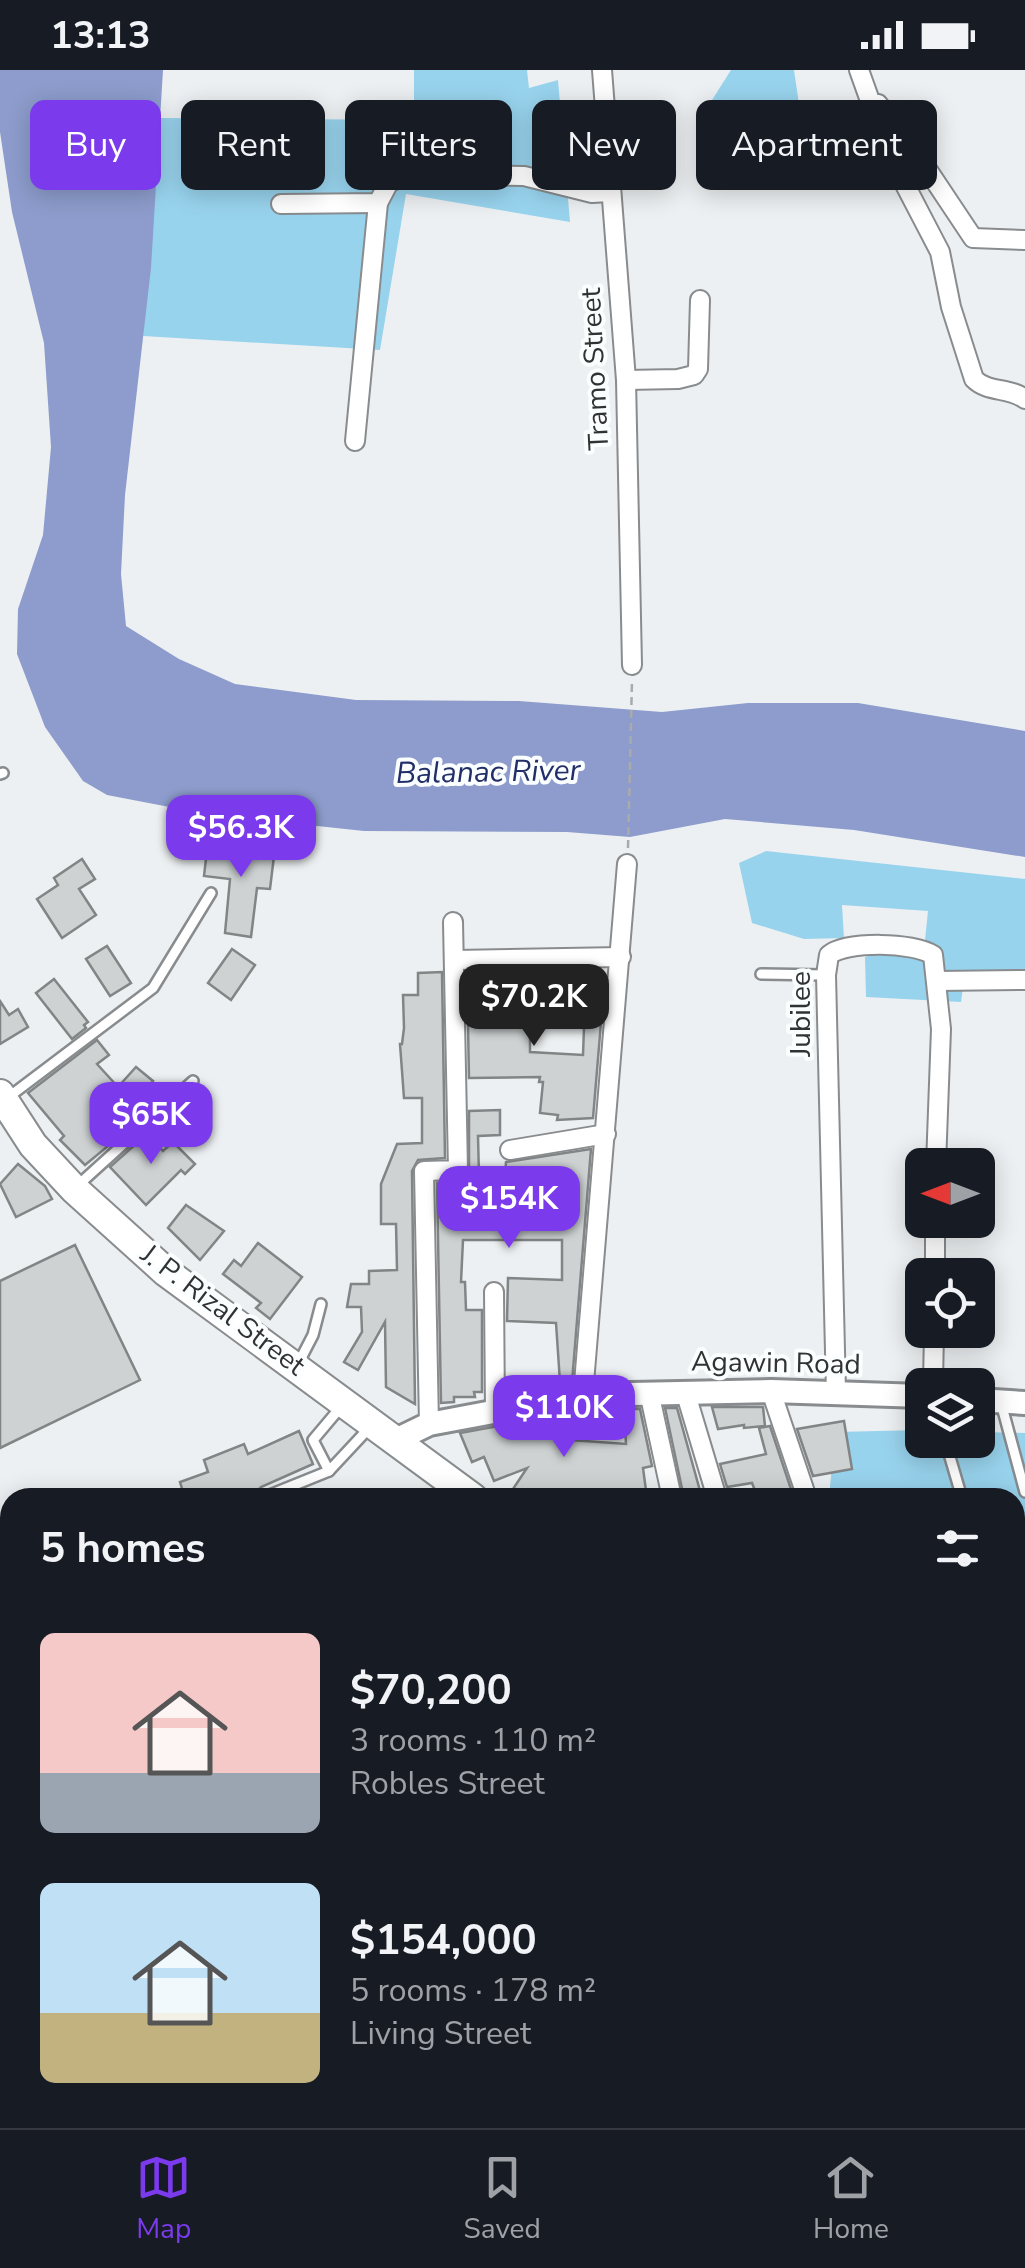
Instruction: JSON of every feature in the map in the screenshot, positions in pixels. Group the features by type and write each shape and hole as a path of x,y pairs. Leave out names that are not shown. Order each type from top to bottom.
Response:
{"main road":[{"name":"J. P. Rizal Street","path":"2,1097 33,1145 74,1189 166,1272 460,1488"}],"street":[{"name":"Tramo Street","path":"602,70 626,380 632,664"},
{"path":"860,70 889,154 940,252 951,307 974,379 982,386 1017,393 1025,399"},
{"path":"871,96 973,238 1025,240"},
{"path":"356,441 378,203 388,184 402,174 524,176 592,193 610,192"},
{"path":"281,204 378,203"},
{"path":"626,380 678,380 694,375 698,369 700,300"},
{"path":"584,1395 627,855"},
{"path":"429,1424 424,1171 458,1170 453,922"},
{"name":"Jubilee","path":"836,1393 828,955 840,946 920,947 932,955 937,981"},
{"path":"454,960 621,957"},
{"path":"937,1148 941,1030 937,981 1025,980"},
{"path":"510,1150 606,1134"},
{"path":"494,1292 495,1412"},
{"path":"771,1390 804,1488"},
{"name":"Agawin Road","path":"396,1440 429,1424 584,1395 771,1390 905,1395"},
{"path":"648,1392 670,1488"},
{"path":"685,1392 715,1488"},
{"path":"995,1400 1025,1403"}],"lane":[{"path":"2,1097 153,988 211,892"},
{"path":"761,974 826,975"},
{"path":"74,1189 193,1081"},
{"path":"296,1366 313,1335 322,1304"},
{"path":"329,1472 313,1440 345,1402"},
{"path":"995,1415 1023,1488"},
{"path":"288,1488 329,1472 374,1423"},
{"path":"950,1458 959,1488"}],"path":[{"path":"627,855 631,692"}],"shaded area":[{"path":"414,70 527,70 529,88 558,80 560,100 532,100 532,190 567,190 570,222 406,194 380,350 143,336 155,190 161,190 161,118 181,118 181,190 325,190 325,119 345,119 345,190 512,190 512,100 414,100"},
{"path":"731,70 794,70 798,100 712,100"},
{"path":"766,851 1025,879 1025,982 965,973 961,1002 866,997 865,957 925,940 928,911 842,905 844,938 804,939 752,923 739,863"},
{"path":"905,1430 905,1458 995,1458 995,1432 1025,1433 1025,1488 830,1488 835,1432"}],"water":[{"name":"Balanac River","path":"0,70 163,70 161,103 30,100 30,190 156,190 151,268 125,495 121,574 126,626 179,659 235,684 356,700 519,701 662,712 748,703 858,703 1025,731 1025,857 854,830 725,819 630,837 567,832 364,831 206,814 107,795 83,781 45,727 17,654 18,609 43,535 51,447 44,343 12,212 0,132"}],"building":[{"path":"208,841 275,848 270,889 257,888 251,937 225,933 230,879 204,876"},
{"path":"82,859 95,879 79,889 96,915 62,938 37,899 58,885 54,878"},
{"path":"107,946 131,983 110,996 86,959"},
{"path":"232,949 255,965 231,1000 208,983"},
{"path":"442,972 445,1158 418,1160 412,1171 415,1404 386,1387 385,1322 358,1370 344,1362 362,1332 361,1307 347,1307 351,1284 369,1284 369,1271 397,1270 396,1224 381,1224 381,1184 397,1144 422,1143 422,1098 404,1098 400,1044 404,1028 403,995 418,995 418,973"},
{"path":"467,972 498,972 498,1019 530,1019 530,1052 583,1055 586,974 605,975 593,1118 557,1120 558,1115 540,1113 540,1077 469,1078"},
{"path":"54,979 88,1022 72,1039 36,993"},
{"path":"0,1001 9,1015 18,1009 28,1027 0,1044"},
{"path":"97,1040 109,1055 97,1064 118,1087 136,1067 153,1081 122,1118 131,1127 85,1165 60,1140 64,1136 28,1093"},
{"path":"500,1110 500,1135 478,1136 479,1176 505,1176 506,1162 591,1149 572,1382 560,1382 556,1323 507,1321 508,1278 562,1280 562,1240 463,1240 461,1282 465,1282 466,1310 482,1310 482,1392 474,1392 475,1397 454,1397 454,1402 441,1403 437,1183 459,1182 469,1175 469,1111"},
{"path":"147,1134 163,1151 173,1142 195,1164 185,1174 181,1170 146,1205 110,1167"},
{"path":"18,1164 45,1186 52,1199 16,1217 0,1184"},
{"path":"186,1205 224,1231 200,1260 168,1228"},
{"path":"258,1243 302,1277 270,1319 256,1308 261,1303 223,1274 234,1260 241,1266"},
{"path":"75,1245 140,1380 0,1448 0,1281"},
{"path":"712,1407 763,1407 765,1426 718,1429"},
{"path":"665,1408 677,1408 699,1488 682,1488"},
{"path":"624,1409 640,1409 652,1466 643,1468 646,1488 514,1488 527,1468 494,1481 484,1457 472,1462 460,1433 543,1418 547,1432 572,1434 571,1440 626,1444"},
{"path":"844,1421 852,1469 813,1476 797,1429"},
{"path":"770,1426 791,1488 754,1488 752,1483 727,1487 720,1464 766,1454 759,1428"},
{"path":"299,1431 313,1464 260,1488 182,1488 180,1482 208,1472 204,1460 244,1444 248,1454"}]}
